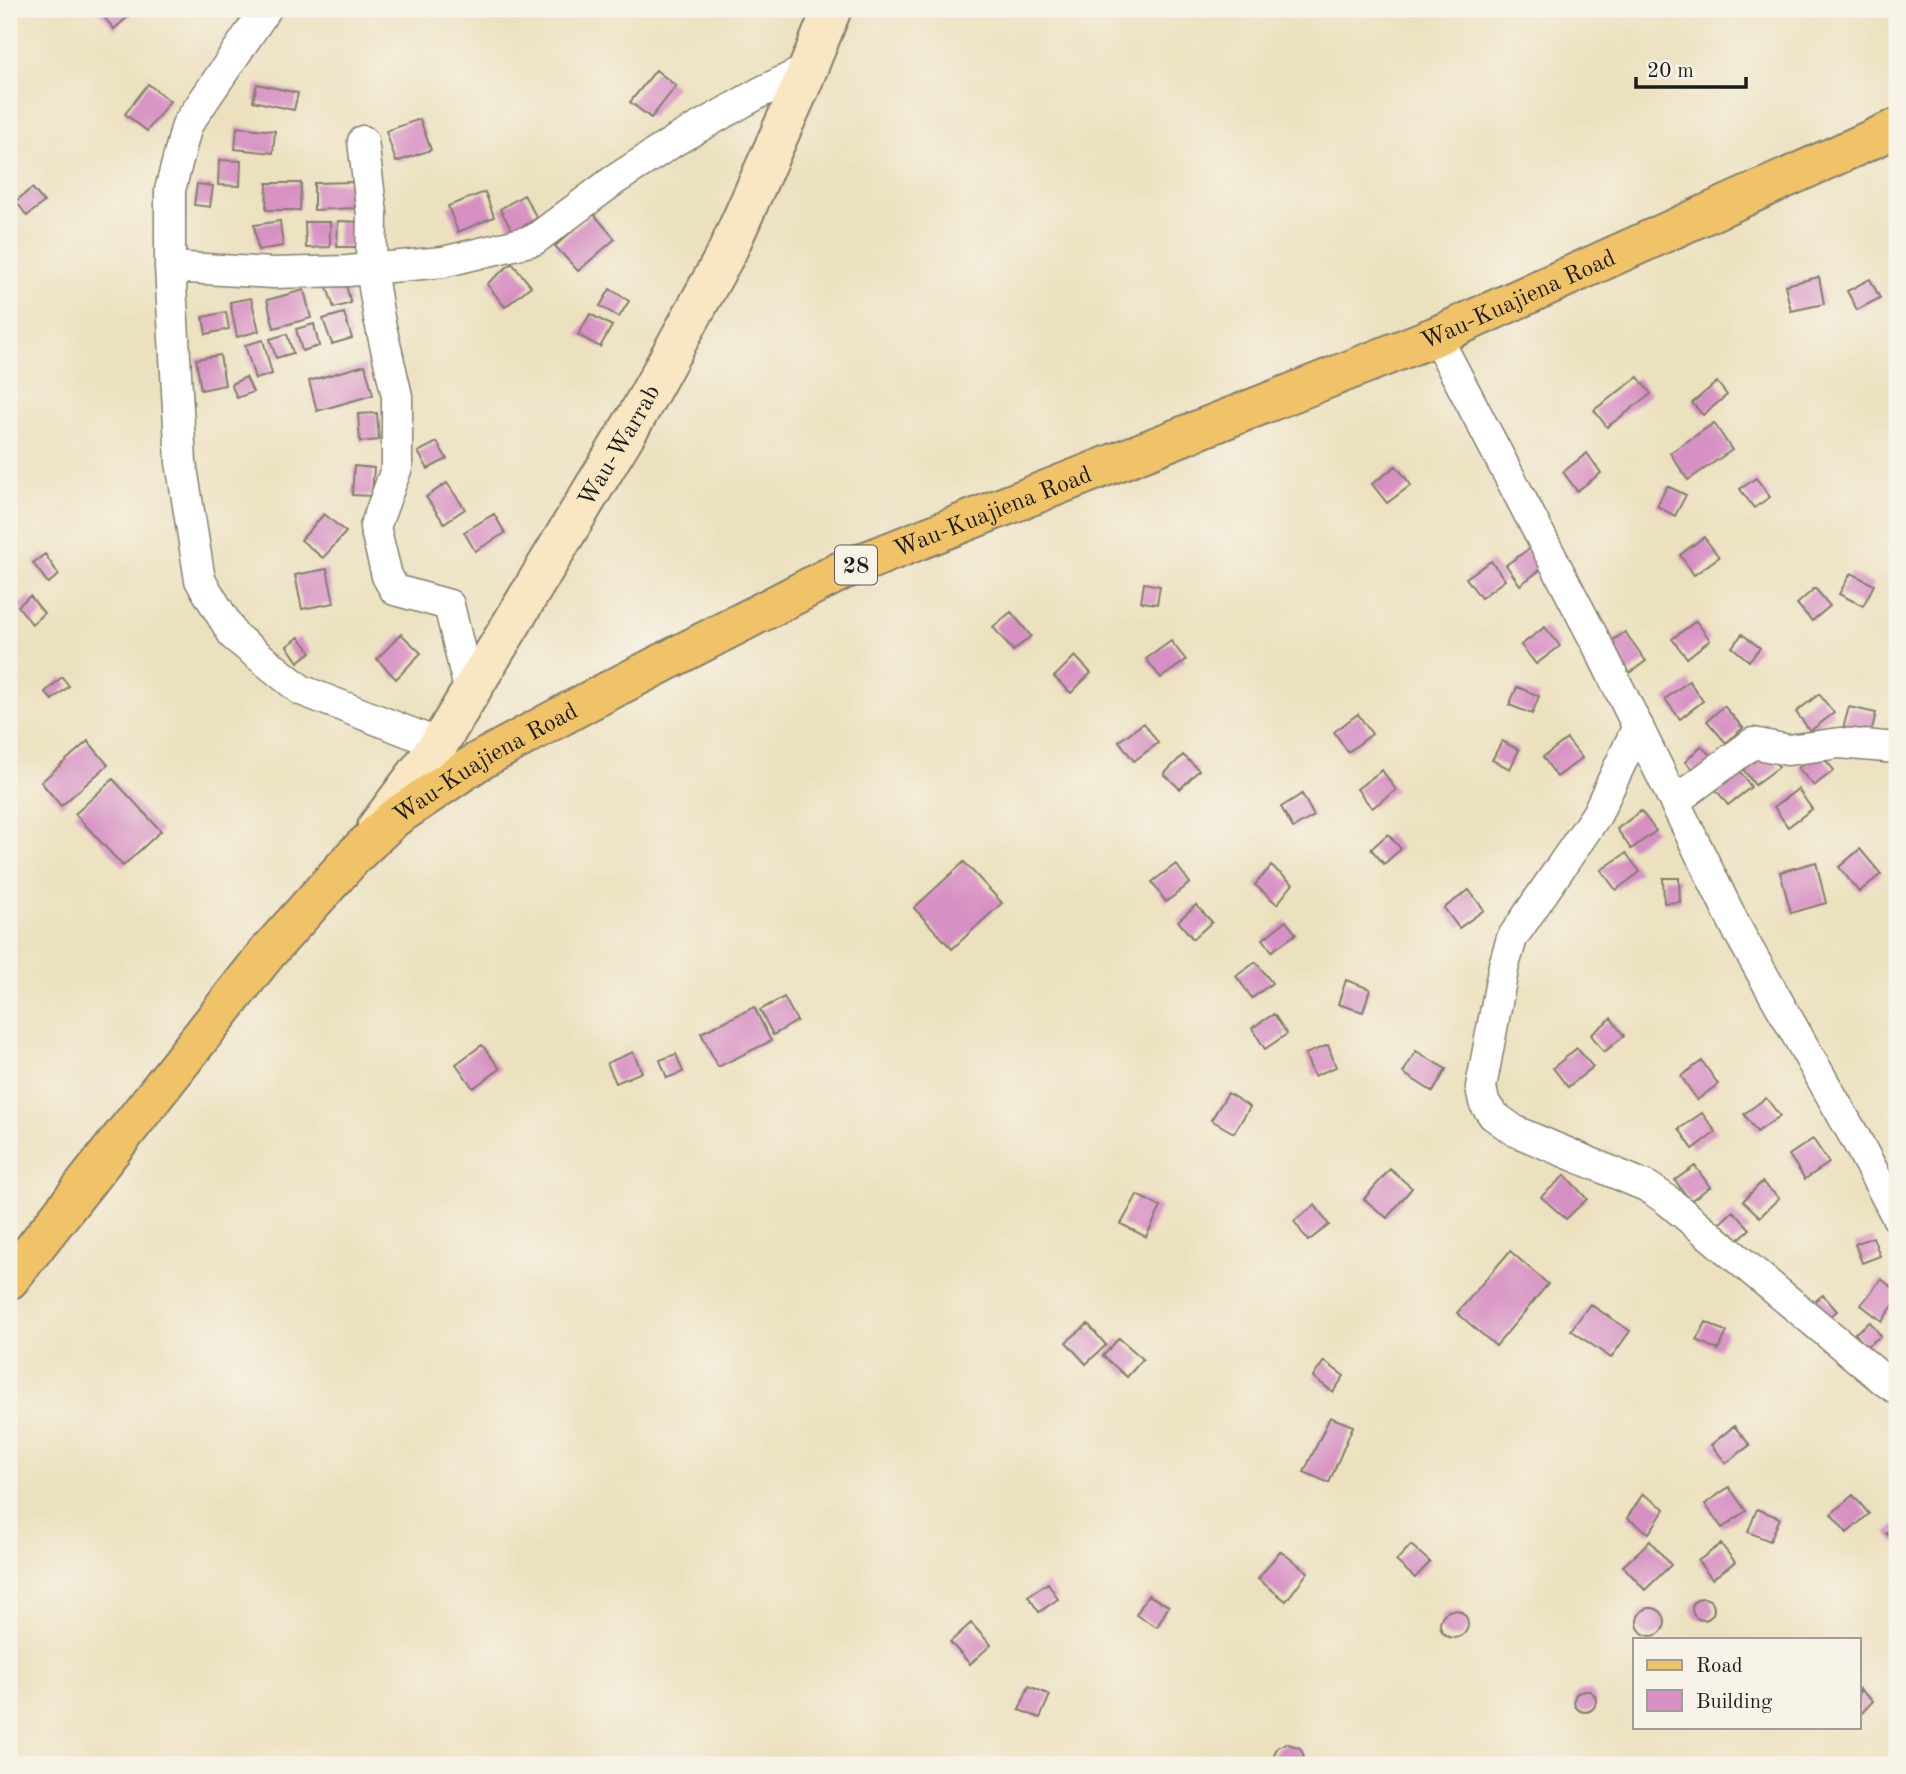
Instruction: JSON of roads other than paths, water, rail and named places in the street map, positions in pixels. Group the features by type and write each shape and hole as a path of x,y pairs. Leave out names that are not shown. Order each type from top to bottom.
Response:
{"main road":[{"name":"Wau-Warrab","path":"354,856 439,744 638,414 727,252 832,9"},
{"name":"Wau-Kuajiena Road","path":"9,1280 267,953 354,856 394,818 477,762 841,571 1436,337 1889,137"}],"street":[{"path":"266,9 187,125 170,190 170,267 181,462 200,580 234,636 301,690 439,744"},
{"path":"170,267 273,273 371,269 443,262 534,240 613,181 676,140 808,69"},
{"path":"363,141 372,214 371,269 397,396 397,467 376,527 387,576 396,590 449,605 470,694"},
{"path":"1436,337 1638,726 1738,931 1897,1217"},
{"path":"1638,726 1597,814 1512,938 1483,1067 1480,1087 1485,1102 1493,1115 1515,1131 1648,1187 1667,1200 1795,1308 1897,1389"},
{"path":"1675,802 1753,743 1788,750 1840,743 1897,748"}]}
